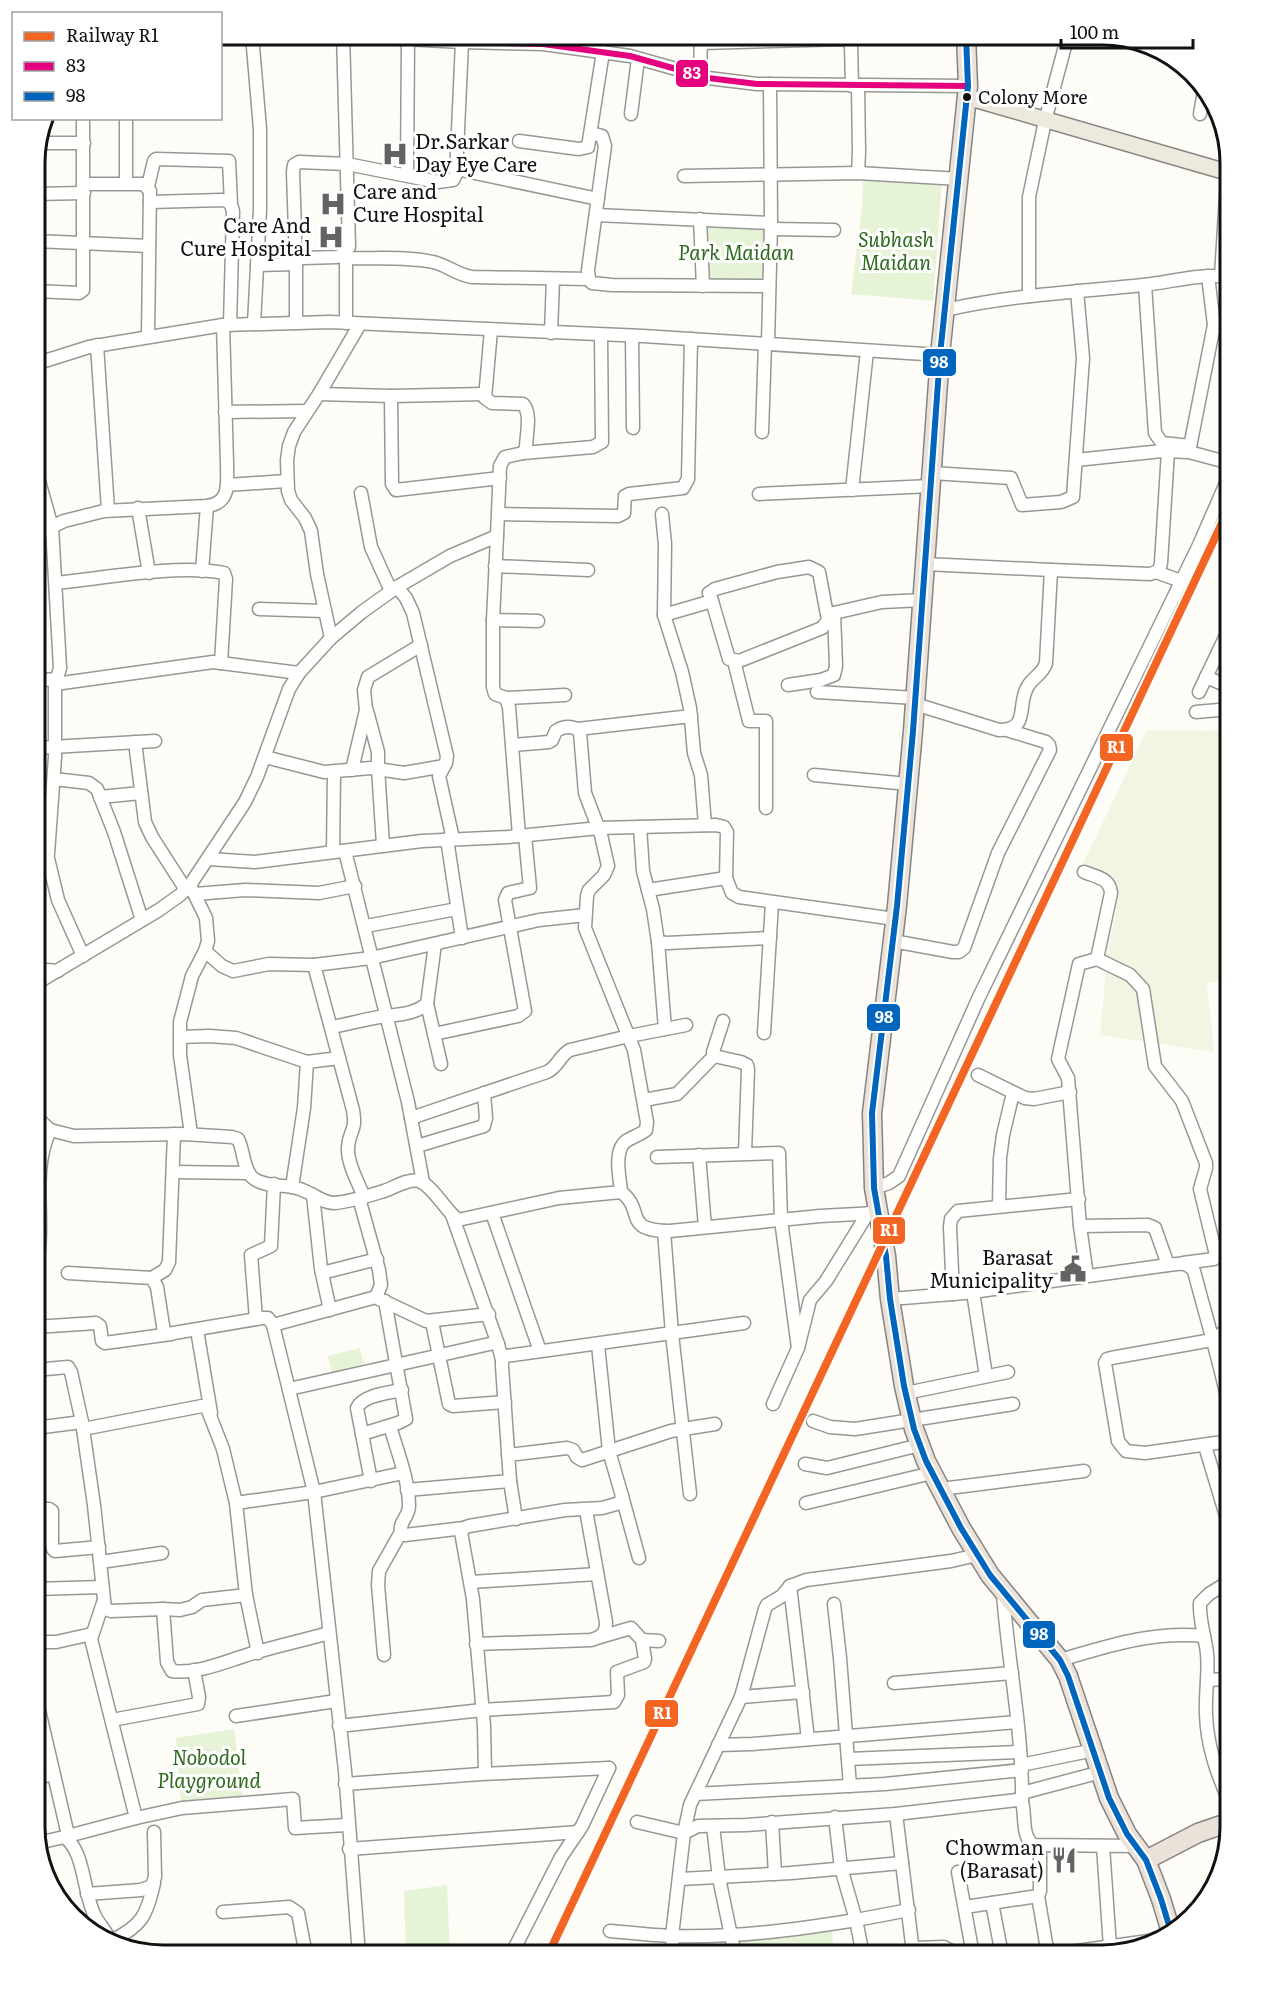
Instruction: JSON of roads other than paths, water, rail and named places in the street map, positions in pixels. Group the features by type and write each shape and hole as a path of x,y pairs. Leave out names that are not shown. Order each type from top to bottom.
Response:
{"highway":[{"path":"966,45 968,92 940,356 909,784 896,919 872,1113 873,1213 886,1256 890,1299 905,1389 920,1445 932,1473 977,1555 1003,1593 1060,1660 1076,1697 1119,1819 1141,1853 1161,1899 1169,1924"},
{"path":"1141,1853 1220,1825"}],"main road":[{"path":"968,92 1045,121 1220,174"}],"street":[{"path":"253,45 260,129 260,209 254,324"},
{"path":"343,45 349,247 346,255 346,323"},
{"path":"406,176 408,45"},
{"path":"296,323 294,165 306,162 347,164 406,176 446,182 453,180 456,169 462,45"},
{"path":"565,45 638,58 700,76 770,84 968,92"},
{"path":"700,76 701,45"},
{"path":"851,45 860,152 858,173"},
{"path":"1029,296 1029,197 1045,121 1065,45"},
{"path":"519,141 585,149 590,144 603,52"},
{"path":"631,114 638,58"},
{"path":"762,432 771,226 770,84"},
{"path":"1200,114 1202,101"},
{"path":"45,291 79,292 83,290 83,120"},
{"path":"126,120 126,183"},
{"path":"591,133 602,136 605,140 588,270 592,283 769,286"},
{"path":"47,143 84,143"},
{"path":"45,530 80,516 108,510 207,506 217,505 224,499 227,485 226,325 233,211 229,161 156,159 154,161 148,186 150,202 148,336"},
{"path":"456,169 598,199"},
{"path":"684,176 858,173 960,179"},
{"path":"45,193 126,183 148,186"},
{"path":"150,202 228,201 231,204"},
{"path":"596,215 700,219 834,230"},
{"path":"700,219 703,286"},
{"path":"45,241 149,246"},
{"path":"257,265 295,262 302,258 346,255 427,261 444,265 464,276 472,277 589,279"},
{"path":"945,310 1029,296 1220,276 1214,325 1189,449"},
{"path":"551,333 553,279"},
{"path":"1145,285 1155,433 1162,443 1220,460"},
{"path":"759,494 852,490 931,480 1011,478 1022,505 1061,502 1073,497 1083,358 1077,291"},
{"path":"45,361 97,345 148,336 226,325 296,323 346,323 691,339 940,356"},
{"path":"331,638 317,574 311,531 305,518 291,500 286,481 289,446 294,432 360,324"},
{"path":"1214,325 1220,329"},
{"path":"491,330 485,398 492,403 523,404 526,407 528,414 526,448 523,453"},
{"path":"565,695 506,699 493,692 493,621 500,466 505,457 523,453 593,447 602,442 601,335"},
{"path":"632,336 633,428"},
{"path":"499,514 618,516 624,513 625,496 629,494 683,488 688,479 691,339"},
{"path":"97,345 108,510"},
{"path":"852,490 867,351"},
{"path":"319,394 391,396 484,393"},
{"path":"391,396 392,484 396,490 500,478"},
{"path":"225,412 307,411"},
{"path":"1076,460 1189,449"},
{"path":"925,564 1150,574 1156,572 1161,563 1168,451"},
{"path":"227,485 286,481"},
{"path":"361,493 374,556 394,589 409,604 447,756 439,776 450,839 462,938"},
{"path":"874,1188 889,1183 899,1176 980,997 1220,496"},
{"path":"45,502 52,527 60,668 55,681 54,779 48,854"},
{"path":"202,572 207,506"},
{"path":"138,508 148,573"},
{"path":"662,514 665,544 664,615 682,672 691,716 694,753 701,775 705,825"},
{"path":"45,978 190,890 245,802 265,757 289,689 299,673 331,638 394,589 450,556 486,543 497,536"},
{"path":"495,566 588,570"},
{"path":"739,661 729,659 709,593 714,589 777,572 809,567 816,569 819,572 831,617 836,666 834,675 821,680 788,685"},
{"path":"1007,730 1019,721 1026,690 1045,668 1051,570"},
{"path":"56,583 148,573 221,572 226,576 221,663"},
{"path":"1156,572 1181,581"},
{"path":"766,808 766,721 749,721 735,665 739,661 822,628 831,617 882,602 923,600"},
{"path":"664,615 712,602"},
{"path":"259,609 325,611"},
{"path":"493,621 537,621"},
{"path":"383,845 378,752 366,710 364,690 368,677 421,645"},
{"path":"1199,692 1220,648"},
{"path":"45,681 193,664 221,663 299,673"},
{"path":"1206,677 1220,683"},
{"path":"817,693 916,701 999,730 1007,730 1046,742 1049,745 1050,750 998,853 964,948 959,952 953,952 893,941"},
{"path":"434,1034 518,1016 525,1011 506,896 508,893 530,888 522,836 510,707 506,699"},
{"path":"352,770 366,710"},
{"path":"1196,712 1220,710"},
{"path":"513,745 549,742 558,729 578,729 691,716"},
{"path":"578,729 585,793 599,828 608,866 604,875 589,890 585,928 629,1036 644,1100 646,1130 625,1141 620,1148 618,1158 621,1192"},
{"path":"45,746 155,741"},
{"path":"135,742 148,830 190,890 206,918 208,941 192,976 180,1022 182,1069 191,1134"},
{"path":"265,757 334,773 378,768 404,773 444,766"},
{"path":"334,773 339,851 355,886 366,926 371,958 411,1118 423,1182 458,1220 559,1198 621,1192 627,1196 643,1228 652,1231 873,1213"},
{"path":"814,775 909,784"},
{"path":"54,779 94,785 114,832 142,920"},
{"path":"100,797 141,793"},
{"path":"208,859 255,862 383,845 450,839 522,836 599,828 705,825 724,827 727,832 726,878 732,893 739,897 896,919"},
{"path":"640,827 643,872 653,909 658,942 665,1029"},
{"path":"45,846 58,900 83,956"},
{"path":"1084,872 1107,881 1111,886 1097,959"},
{"path":"648,890 726,878"},
{"path":"190,890 319,893 355,886"},
{"path":"764,1033 772,903"},
{"path":"366,926 458,909"},
{"path":"205,951 222,966 233,971 269,964 314,965 371,958 511,926 585,915"},
{"path":"658,942 770,938"},
{"path":"435,944 427,1004 441,1064"},
{"path":"890,1299 973,1292 1214,1259 1216,1255 1200,1189 1206,1163 1182,1101 1155,1066 1143,989 1130,975 1097,959 1079,964 1058,1059 1068,1078 1070,1092 1080,1226 1087,1276"},
{"path":"314,965 355,1118 348,1152 376,1259 381,1286 380,1299 397,1366 406,1419 362,1434"},
{"path":"45,970 58,971"},
{"path":"331,1027 412,1013 427,1004"},
{"path":"644,1100 677,1094 714,1056 713,1052 723,1021"},
{"path":"411,1118 548,1072 558,1065 562,1055 570,1050 686,1025"},
{"path":"180,1037 210,1035 236,1038 307,1062 339,1058"},
{"path":"714,1056 747,1065 745,1153"},
{"path":"292,1187 304,1108 307,1062"},
{"path":"978,1075 1025,1098 1034,1099 1070,1092"},
{"path":"417,1146 484,1126 486,1118 484,1093"},
{"path":"999,1206 1001,1147 1013,1093"},
{"path":"45,1125 50,1130 74,1136 191,1134 238,1139 253,1179 303,1189 331,1203 361,1197 409,1181 423,1182"},
{"path":"45,1145 50,1130"},
{"path":"68,1273 152,1278 165,1270 169,1262 174,1134"},
{"path":"657,1157 779,1153 781,1220 798,1348"},
{"path":"699,1155 705,1227"},
{"path":"173,1172 249,1173"},
{"path":"256,1319 251,1255 271,1246 274,1184"},
{"path":"313,1195 322,1273 330,1310"},
{"path":"954,1294 951,1219 958,1211 1079,1199"},
{"path":"492,1213 540,1351"},
{"path":"773,1404 798,1348 810,1300 826,1281 873,1213"},
{"path":"452,1215 489,1314 502,1360 510,1481 516,1519"},
{"path":"1080,1226 1148,1226 1155,1228 1168,1265"},
{"path":"664,1231 672,1334 690,1494"},
{"path":"322,1273 376,1259"},
{"path":"1182,1263 1190,1265 1194,1271 1220,1364"},
{"path":"152,1278 157,1287 164,1332 174,1334"},
{"path":"973,1292 986,1376"},
{"path":"273,1325 380,1299 432,1322 489,1314"},
{"path":"45,1326 96,1323 100,1326 102,1341 105,1343 174,1334 256,1319 268,1318 273,1325 314,1492 345,1784 358,1945"},
{"path":"432,1322 449,1404 453,1406 504,1402"},
{"path":"502,1360 512,1355 744,1323"},
{"path":"197,1330 211,1413 223,1449 236,1503 246,1595 258,1653"},
{"path":"1220,1335 1212,1340 1111,1358 1105,1363 1121,1448 1135,1453 1220,1443"},
{"path":"289,1389 494,1343 498,1344"},
{"path":"598,1344 609,1451 639,1558"},
{"path":"45,1369 61,1367 70,1369 82,1425 101,1562 105,1609 111,1611 180,1610 192,1607 202,1600 246,1595"},
{"path":"905,1389 1008,1372"},
{"path":"371,1481 357,1413 358,1404 367,1399 402,1390"},
{"path":"813,1421 843,1429 867,1428 1013,1404"},
{"path":"45,1427 82,1425 202,1406 211,1413"},
{"path":"508,1455 567,1448 573,1450 582,1460 684,1429 715,1424"},
{"path":"384,1655 378,1585 380,1571 401,1532 401,1524 409,1509 403,1473 390,1426"},
{"path":"805,1464 827,1468 920,1445"},
{"path":"1205,1446 1220,1490"},
{"path":"941,1490 1084,1471"},
{"path":"236,1503 314,1492 403,1473"},
{"path":"806,1503 932,1473"},
{"path":"406,1490 510,1481"},
{"path":"401,1532 405,1535 464,1528 565,1510 602,1508 620,1503 622,1496"},
{"path":"45,1509 52,1511 52,1545 55,1551 99,1547"},
{"path":"586,1510 606,1622 606,1630 600,1637"},
{"path":"464,1528 461,1535 471,1582 483,1710 485,1773"},
{"path":"101,1562 162,1553"},
{"path":"672,1945 684,1833 690,1805 741,1697 767,1605 782,1596 790,1586 806,1580 951,1561 977,1555"},
{"path":"471,1582 597,1574"},
{"path":"790,1586 808,1740"},
{"path":"45,1589 102,1587"},
{"path":"1220,1587 1200,1603 1199,1613 1207,1653 1206,1715 1210,1747 1220,1780"},
{"path":"1003,1593 1028,1841 1040,1847 1103,1846 1141,1853"},
{"path":"103,1603 92,1634 93,1646 136,1818"},
{"path":"834,1604 850,1786"},
{"path":"163,1609 169,1667 172,1671 194,1670 231,1662 244,1656 329,1633"},
{"path":"339,1726 483,1710 614,1701 618,1695 617,1672 644,1662 645,1659 642,1640 631,1628 591,1640 476,1644"},
{"path":"45,1642 56,1642 92,1634"},
{"path":"1060,1660 1128,1640 1160,1635 1204,1636"},
{"path":"642,1640 659,1641"},
{"path":"112,1720 198,1704 199,1697 194,1670"},
{"path":"894,1683 1012,1673"},
{"path":"1207,1680 1220,1679"},
{"path":"741,1697 803,1692"},
{"path":"236,1716 336,1701"},
{"path":"718,1745 808,1740 1017,1722"},
{"path":"45,1742 66,1836 77,1852 87,1894 95,1916 103,1928"},
{"path":"695,1794 850,1786 1022,1768 1094,1750"},
{"path":"848,1759 1020,1752"},
{"path":"345,1784 485,1773 609,1768 578,1832 561,1857 516,1945"},
{"path":"637,1822 684,1833 698,1826 896,1814 1022,1798 1101,1773"},
{"path":"45,1776 52,1774"},
{"path":"46,1841 182,1808 293,1799 295,1828 347,1826"},
{"path":"896,1814 912,1945"},
{"path":"836,1817 841,1868 861,1945"},
{"path":"772,1822 775,1874"},
{"path":"713,1826 719,1878 732,1945"},
{"path":"119,1936 128,1933 142,1919 150,1903 154,1883 154,1832"},
{"path":"349,1849 578,1832"},
{"path":"1103,1846 1110,1945"},
{"path":"1040,1847 1038,1896 1046,1945"},
{"path":"680,1879 775,1874 902,1863"},
{"path":"958,1872 971,1945"},
{"path":"87,1894 141,1890 152,1887 154,1883"},
{"path":"965,1907 1038,1896"},
{"path":"992,1903 1000,1945"},
{"path":"223,1912 283,1908 294,1910 298,1913 304,1945"},
{"path":"610,1931 672,1936 729,1935 805,1928 909,1910"}],"rail line":[{"name":"R1","path":"553,1945 1220,527"}],"place":[{"name":"Colony More","path":"967,97"},
{"name":"Dr.Sarkar Day Eye Care","path":"395,154"},
{"name":"Care and Cure Hospital","path":"333,204"},
{"name":"Care And Cure Hospital","path":"331,237"},
{"name":"Barasat Municipality","path":"1073,1269"},
{"name":"Chowman (Barasat)","path":"1064,1860"}],"park label":[{"name":"Subhash Maidan","path":"896,252"},
{"name":"Park Maidan","path":"736,253"},
{"name":"Nobodol Playground","path":"209,1770"}]}
